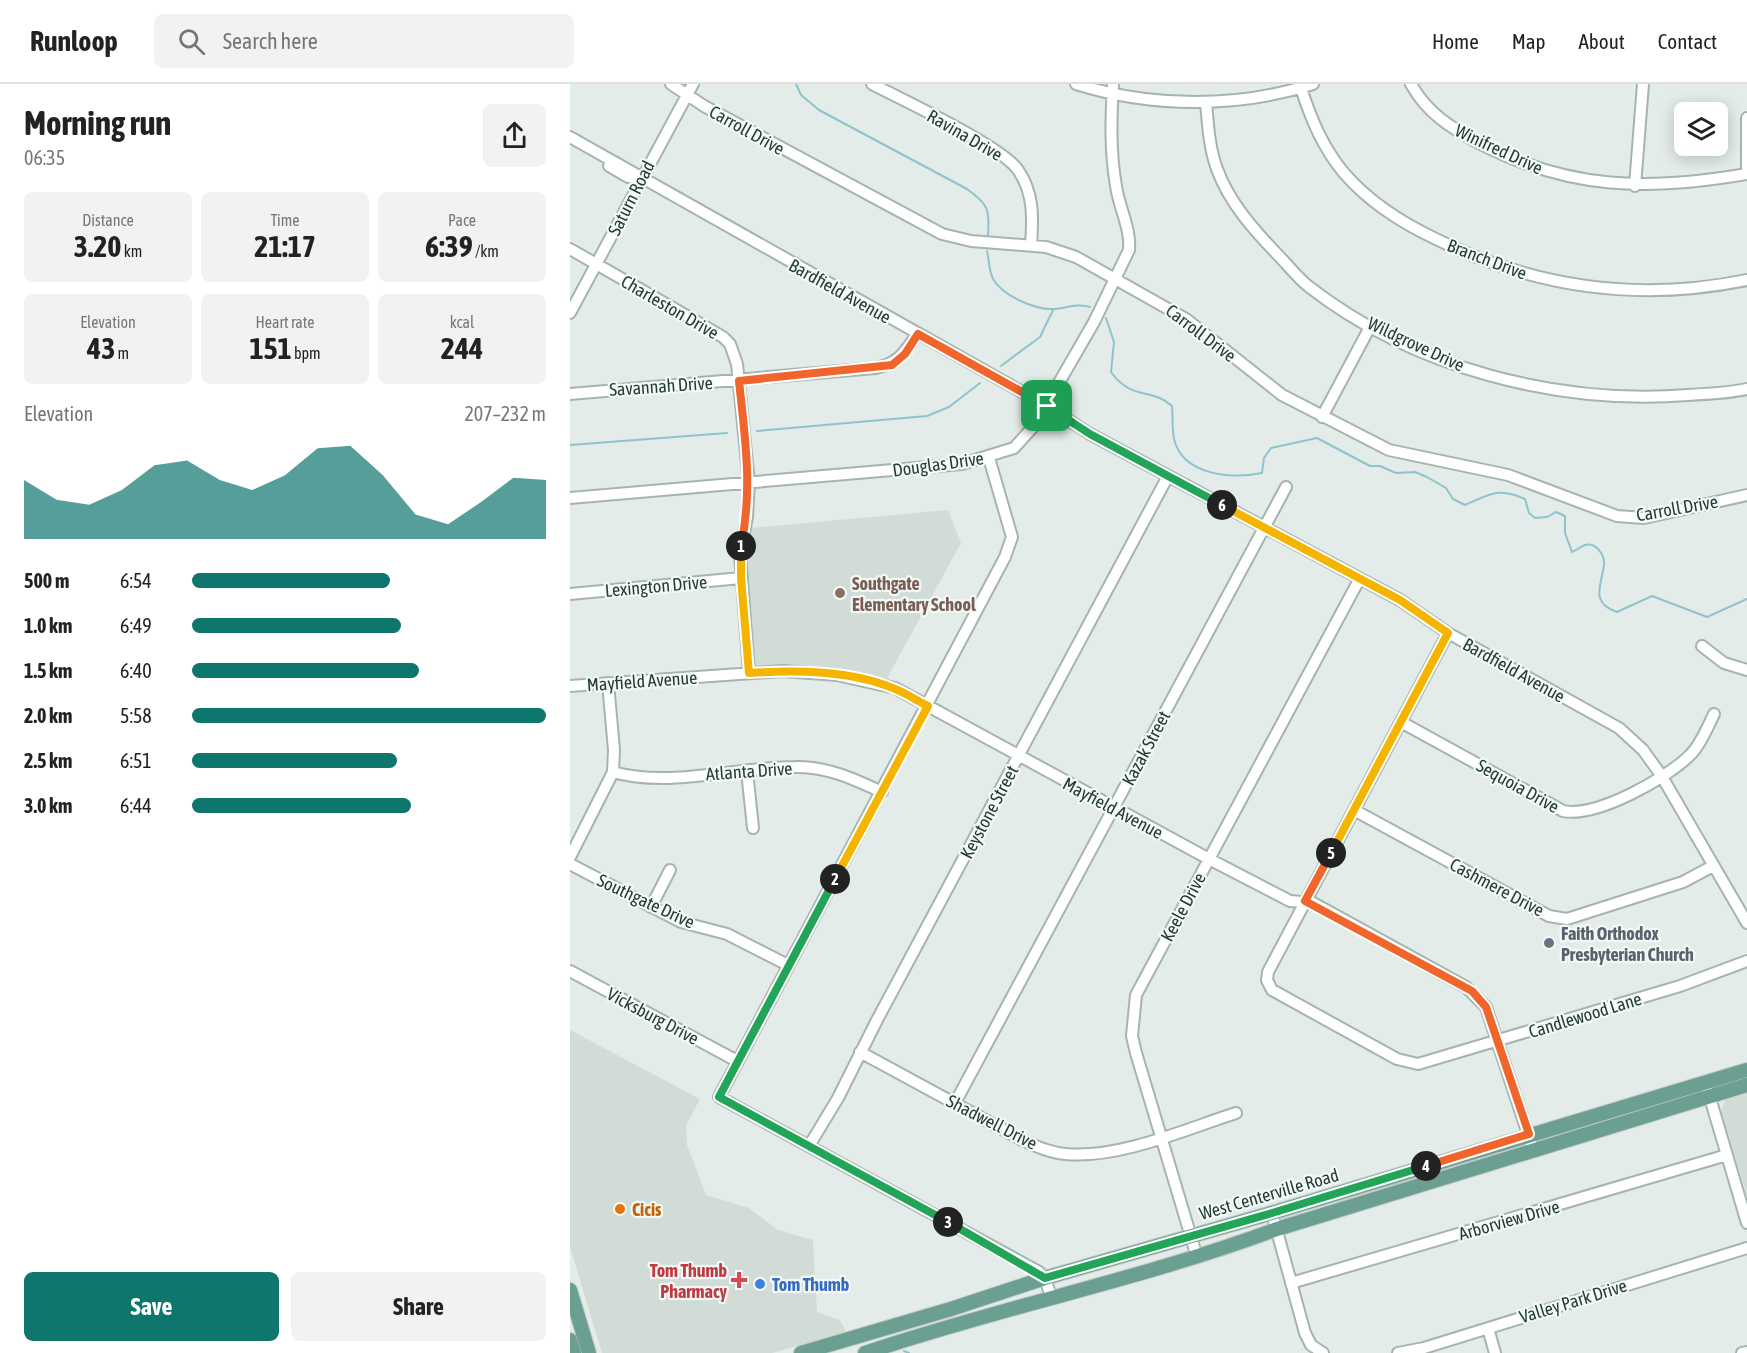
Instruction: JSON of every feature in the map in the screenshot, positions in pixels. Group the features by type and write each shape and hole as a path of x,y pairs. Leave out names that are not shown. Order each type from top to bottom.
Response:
{"main road":[{"name":"West Centerville Road","path":"865,1353 956,1323 1197,1257 1277,1229 1533,1149 1708,1089 1747,1070"},
{"name":"West Centerville Road","path":"801,1353 843,1347 1045,1278 1272,1213 1529,1134 1708,1089 1747,1085"},
{"path":"570,1290 590,1353"},
{"path":"951,1309 956,1323"},
{"path":"570,1340 574,1353"}],"street":[{"name":"Carroll Drive","path":"671,84 714,112 942,234 971,241 1030,245 1060,250 1116,278 1186,319 1282,395 1389,450 1508,475 1617,516 1644,518 1747,495"},
{"name":"Saturn Road","path":"570,313 693,84"},
{"name":"Ravina Drive","path":"872,84 981,142 1017,167 1029,190 1033,210 1030,245"},
{"path":"1076,84 1206,102 1244,99 1313,84"},
{"name":"Winifred Drive","path":"1411,84 1426,106 1445,124 1512,159 1579,179 1635,186 1682,184 1747,174"},
{"path":"1635,186 1643,84"},
{"name":"Branch Drive","path":"1301,88 1324,144 1361,191 1396,218 1455,249 1530,276 1607,290 1666,291 1747,280"},
{"name":"Douglas Drive","path":"570,498 962,464 989,458 1014,448 1034,426 1047,406 1127,258 1130,238 1116,189 1110,142 1113,89"},
{"name":"Wildgrove Drive","path":"1206,102 1208,137 1215,163 1233,201 1255,231 1307,285 1371,325 1465,368 1535,387 1631,398 1747,389"},
{"path":"1747,118 1747,174"},
{"name":"Bardfield Avenue","path":"575,139 1047,406 1090,434 1400,600 1448,633 1619,728 1643,750 1661,775 1747,923"},
{"name":"Charleston Drive","path":"570,249 723,337 730,344 738,364 749,483 747,517 740,554 749,673"},
{"path":"1322,417 1371,325"},
{"name":"Savannah Drive","path":"570,394 739,381 892,365 905,354 918,334"},
{"path":"989,458 1012,537 991,587 736,1061 719,1097 973,1235 1045,1278 1051,1297"},
{"name":"Keystone Street","path":"809,1146 838,1098 860,1052 1168,476"},
{"name":"Kazak Street","path":"955,1103 1286,487"},
{"name":"Lexington Drive","path":"570,594 741,578"},
{"name":"Keele Drive","path":"1197,1257 1132,1036 1136,995 1359,580"},
{"path":"1305,901 1448,633"},
{"path":"1702,646 1724,663 1747,670"},
{"name":"Mayfield Avenue","path":"570,686 749,673 811,672 861,679 895,688 1209,859 1290,901 1305,901 1466,987 1486,1007 1533,1149"},
{"path":"570,857 613,772 614,750 608,683"},
{"name":"Sequoia Drive","path":"1401,722 1563,811 1574,813 1617,800 1661,775 1694,752 1714,714"},
{"name":"Atlanta Drive","path":"613,772 651,778 796,766 821,769 852,778 882,792"},
{"path":"747,771 753,828"},
{"name":"Cashmere Drive","path":"1354,810 1540,912 1567,919 1683,882 1713,866"},
{"name":"Southgate Drive","path":"570,864 681,922 727,934 788,966"},
{"path":"651,907 670,870"},
{"name":"Candlewood Lane","path":"1305,901 1268,972 1267,980 1272,990 1283,998 1407,1063 1418,1064 1497,1041 1680,986 1747,961"},
{"name":"Vicksburg Drive","path":"570,971 736,1061"},
{"name":"Shadwell Drive","path":"860,1052 1022,1140 1066,1154 1093,1154 1161,1137 1236,1113"},
{"path":"1708,1089 1747,1223"},
{"name":"Arborview Drive","path":"1292,1283 1727,1155"},
{"path":"1272,1213 1305,1333 1311,1345 1323,1353"},
{"name":"Valley Park Drive","path":"1398,1353 1424,1348 1747,1248"},
{"path":"1488,1328 1495,1353"},
{"path":"1742,1353 1747,1352"}],"shaded area":[{"name":"Southgate Elementary School","path":"948,510 961,543 886,680 824,667 754,668 744,551 751,528"},
{"path":"570,1030 700,1099 686,1126 687,1145 706,1195 749,1208 778,1230 813,1240 817,1312 840,1320 846,1332 772,1353 602,1353 570,1247"},
{"path":"1747,1093 1747,1196 1721,1111 1725,1100"}],"waterway":[{"path":"796,84 801,95 819,110 974,194 983,203 988,213 988,235"},
{"path":"987,251 993,279 1004,291 1020,301 1046,309 1090,307"},
{"path":"1001,366 1040,337 1053,310"},
{"path":"1106,318 1114,342 1111,372 1126,387 1157,397 1172,406 1173,435 1179,451 1187,461 1198,468 1223,475 1262,473 1264,458 1271,448 1317,438 1370,466 1380,466 1396,473 1415,472 1427,477 1446,488 1453,499 1465,505 1495,493 1508,493 1525,499 1529,513 1535,518 1547,517 1556,512 1565,516 1565,533 1572,552 1585,545 1593,545 1601,553 1604,565 1600,599 1603,604 1617,612 1652,596 1707,617 1747,599"},
{"path":"757,431 927,416 949,407 980,383"},
{"path":"570,445 727,433"},
{"path":"904,1351 909,1353"}],"place":[{"name":"Southgate Elementary School","path":"840,593"},
{"name":"Faith Orthodox Presbyterian Church","path":"1549,943"},
{"name":"Cicis","path":"620,1209"},
{"name":"Tom Thumb Pharmacy","path":"739,1280"},
{"name":"Tom Thumb","path":"760,1284"}],"route":[{"path":"918,334 1047,406 1090,434 1400,600 1448,633 1305,901 1313,903 1472,991 1486,1007 1529,1134 1272,1213 1045,1278 1039,1272 973,1235 719,1097 736,1061 928,706 895,688 861,679 811,672 749,673 740,554 747,517 749,483 739,381 892,365 905,354 918,334"}]}
